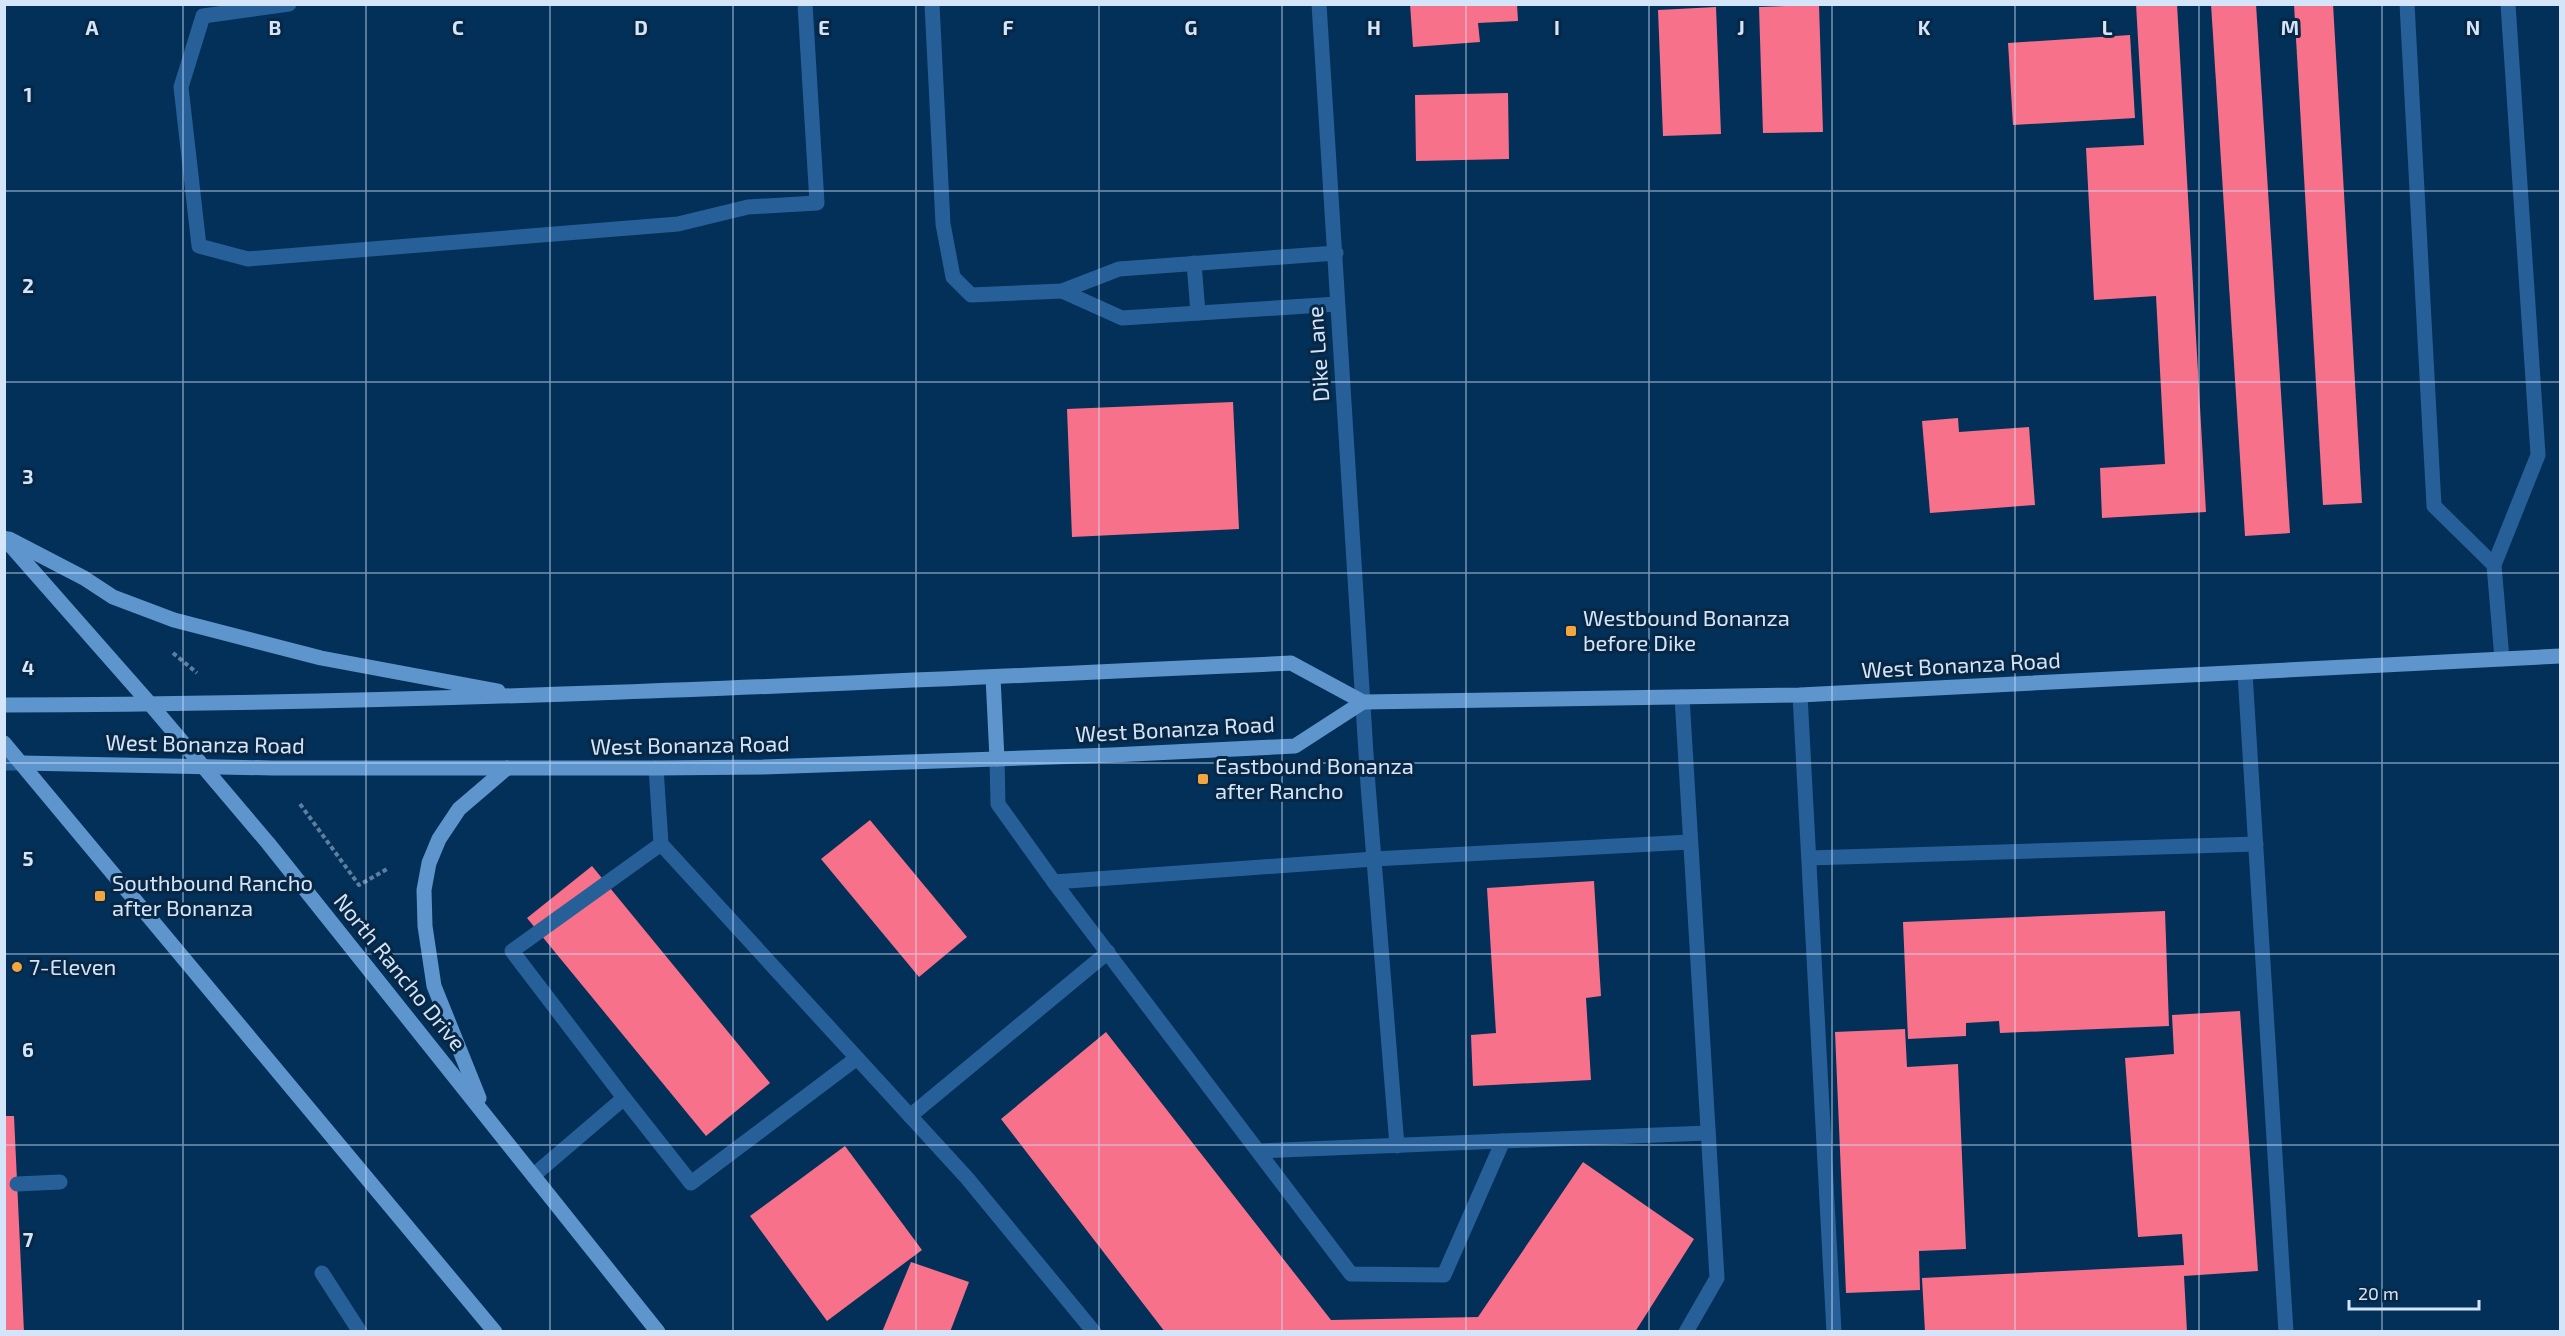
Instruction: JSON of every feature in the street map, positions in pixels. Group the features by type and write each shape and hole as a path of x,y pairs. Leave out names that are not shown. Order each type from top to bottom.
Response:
{"main road":[{"path":"4,537 84,578 113,597 174,620 321,658 530,697"},
{"name":"North Rancho Drive","path":"4,537 204,767 484,1112 658,1332"},
{"name":"West Bonanza Road","path":"4,705 151,705 530,697 1291,663 1363,702 1800,695 2560,656"},
{"path":"993,677 997,759"},
{"name":"West Bonanza Road","path":"21,763 204,767 764,767 1295,746 1363,702"},
{"path":"4,743 495,1332"},
{"path":"484,1112 434,986 425,926 424,890 429,863 440,839 459,808 507,768"}],"street":[{"path":"289,4 203,16 181,87 199,246 248,259 678,224 748,207 818,203 805,4"},
{"path":"932,4 943,224 953,277 971,295 1062,291 1119,269 1336,253"},
{"name":"Dike Lane","path":"1318,4 1336,253 1337,304 1363,702 1396,1146"},
{"path":"2407,4 2434,506 2494,566"},
{"path":"2502,659 2494,566 2538,455 2508,4"},
{"path":"1194,263 1198,313"},
{"path":"1062,291 1122,318 1337,304"},
{"path":"2245,673 2286,1332"},
{"path":"1800,695 1833,1332"},
{"path":"1682,697 1717,1278 1686,1332"},
{"path":"997,759 998,804 1054,882 1352,1274 1444,1275 1503,1142"},
{"name":"West Bonanza Road","path":"4,763 21,763"},
{"path":"656,768 661,844 967,1178 1094,1332"},
{"path":"1054,882 1374,859 1690,842"},
{"path":"661,844 512,951 690,1183 857,1058"},
{"path":"1809,858 2256,844"},
{"path":"910,1116 1108,952"},
{"path":"534,1175 624,1098"},
{"path":"1259,1151 1708,1133"},
{"path":"17,1184 60,1182"},
{"path":"322,1273 360,1332"}],"path":[{"path":"300,804 360,885 389,868"}],"building":[{"path":"1410,4 1517,4 1518,21 1478,23 1480,42 1413,47"},
{"path":"2136,4 2177,4 2206,512 2102,518 2100,468 2165,464 2156,296 2094,300 2086,148 2144,145"},
{"path":"2211,4 2256,4 2290,533 2245,536"},
{"path":"2294,4 2333,4 2362,503 2323,505"},
{"path":"1819,5 1823,132 1763,133 1759,7"},
{"path":"1716,7 1721,134 1663,136 1658,10"},
{"path":"2130,35 2135,118 2013,125 2008,43"},
{"path":"1508,93 1509,159 1416,161 1415,95"},
{"path":"1233,402 1239,529 1072,537 1067,409"},
{"path":"1958,418 1959,432 2029,427 2035,505 1930,513 1922,421"},
{"path":"870,820 967,937 919,977 821,859"},
{"path":"592,866 770,1083 706,1136 527,918"},
{"path":"1594,881 1601,996 1586,998 1591,1080 1473,1086 1471,1035 1496,1033 1487,888"},
{"path":"2165,911 2169,1026 2000,1033 1999,1021 1966,1023 1966,1036 1908,1039 1903,922"},
{"path":"2240,1011 2258,1271 2184,1276 2187,1332 1925,1332 1922,1278 2184,1265 2182,1234 2138,1237 2125,1058 2174,1054 2172,1015"},
{"path":"1905,1029 1907,1067 1958,1064 1966,1249 1919,1251 1920,1290 1846,1293 1835,1032"},
{"path":"1106,1032 1331,1320 1478,1317 1583,1162 1694,1239 1635,1332 1165,1332 1001,1119"},
{"path":"4,1116 14,1116 24,1332 4,1332"},
{"path":"845,1146 922,1250 827,1321 750,1216"},
{"path":"911,1262 969,1282 950,1332 882,1332"}],"place":[{"name":"Westbound Bonanza before Dike","path":"1571,631"},
{"name":"Eastbound Bonanza after Rancho","path":"1203,779"},
{"name":"Southbound Rancho after Bonanza","path":"100,896"},
{"name":"7-Eleven","path":"17,967"}]}
